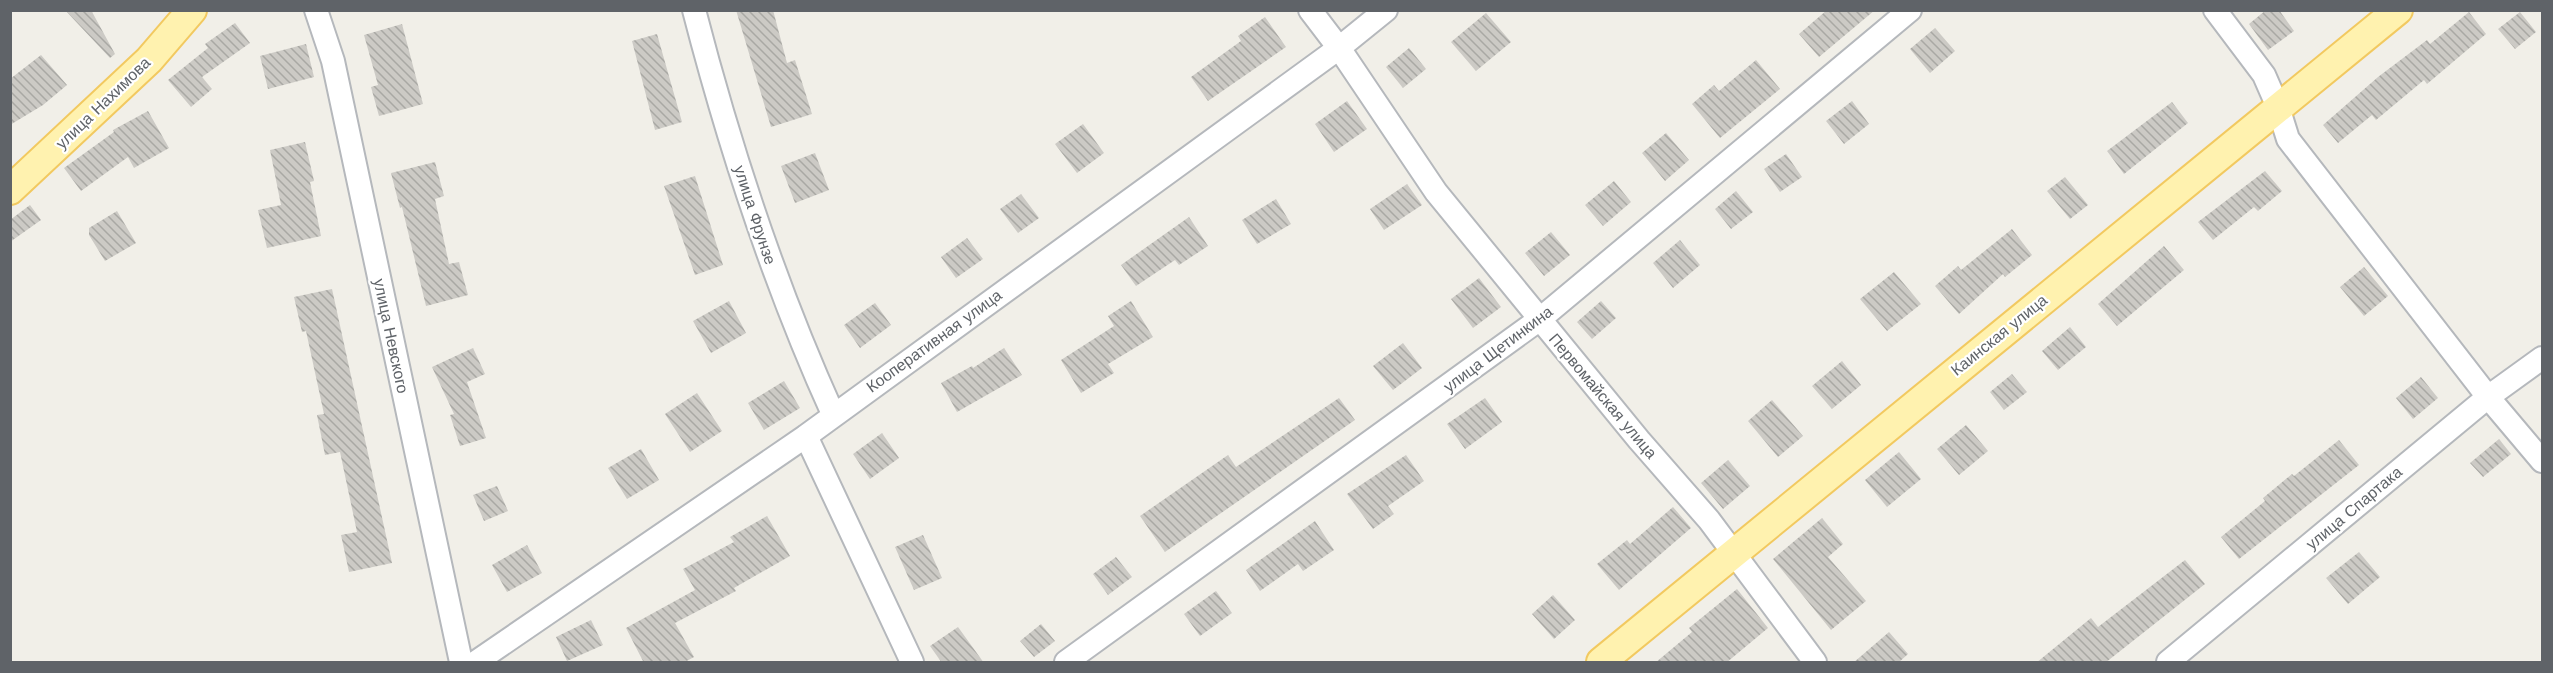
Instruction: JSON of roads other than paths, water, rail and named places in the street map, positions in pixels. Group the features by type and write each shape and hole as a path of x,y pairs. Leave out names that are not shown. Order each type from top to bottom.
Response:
{"main road":[{"name":"улица Нахимова","path":"10,190 149,60 192,10"},
{"name":"Каинская улица","path":"1601,663 2398,10"}],"street":[{"name":"улица Невского","path":"316,10 333,61 461,663"},
{"name":"улица Фрунзе","path":"694,10 715,92 762,241 833,414"},
{"name":"Первомайская улица","path":"1310,10 1339,48 1436,192 1734,553 1815,663"},
{"name":"Кооперативная улица","path":"476,663 806,436 833,414 1339,48 1386,10"},
{"name":"улица Щетинкина","path":"1066,663 1540,319 1910,10"},
{"path":"2216,10 2264,75 2278,106 2288,139 2488,397 2542,461"},
{"name":"улица Спартака","path":"2168,663 2488,397 2542,358"},
{"path":"806,436 912,663"}]}
